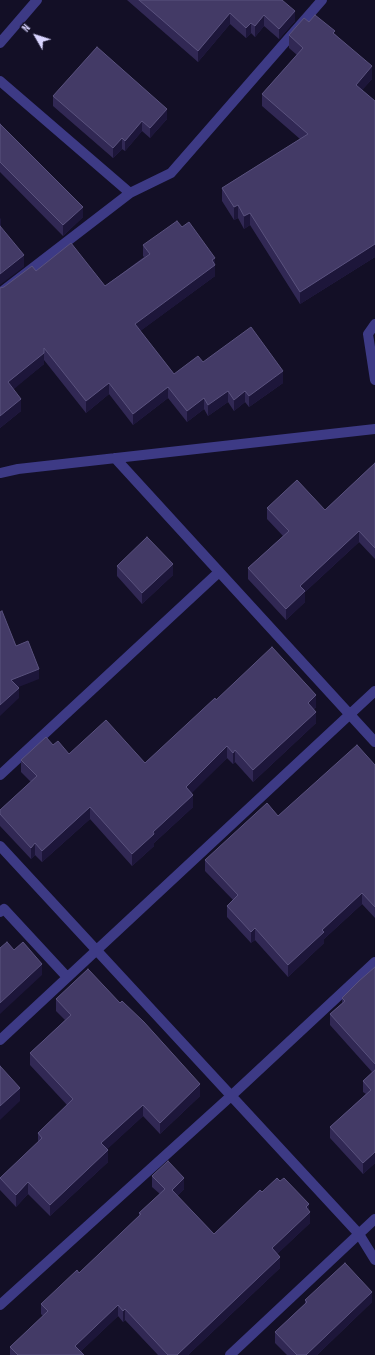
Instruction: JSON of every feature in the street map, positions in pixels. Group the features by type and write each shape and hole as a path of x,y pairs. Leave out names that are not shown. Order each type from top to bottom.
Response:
{"street":[{"path":"0,43 37,0"},
{"path":"0,293 130,193 171,173 322,0"},
{"path":"0,81 130,193"},
{"path":"375,324 368,334 375,380"},
{"path":"0,473 18,469 375,429"},
{"path":"115,458 375,742"},
{"path":"0,774 219,572"},
{"path":"0,1040 375,691"},
{"path":"0,846 359,1234 375,1260"},
{"path":"0,912 4,909 67,977"},
{"path":"0,1306 231,1096 375,962"},
{"path":"230,1355 375,1220"}],"building":[{"path":"139,0 282,0 295,11 279,29 264,15 255,26 251,23 246,28 230,13 198,51"},
{"path":"315,15 335,31 333,33 372,66 356,85 375,101 375,244 300,292 250,213 244,216 238,205 234,207 222,188 308,134 262,94 303,48 289,35 304,18 309,22"},
{"path":"97,47 167,109 150,128 142,121 125,141 122,138 113,148 53,96"},
{"path":"0,124 83,207 63,225 0,162"},
{"path":"177,221 182,227 189,222 215,258 212,260 215,265 135,324 174,374 198,356 203,362 251,327 283,371 249,396 245,391 234,400 228,391 208,405 204,398 187,411 168,387 133,414 109,383 86,401 44,348 44,353 8,382 21,399 0,416 0,288 4,287 32,266 36,271 71,243 105,286 150,254 143,245"},
{"path":"0,226 24,255 0,274"},
{"path":"375,463 375,548 359,531 300,586 305,591 286,609 248,568 289,531 267,508 297,480 325,510"},
{"path":"147,537 173,564 142,593 117,566"},
{"path":"2,611 16,646 28,641 39,669 11,680 19,688 0,705 0,612"},
{"path":"272,647 316,695 308,703 316,712 253,770 235,750 233,753 227,746 186,787 193,795 153,832 154,834 132,854 90,807 42,851 35,843 31,848 0,814 0,810 37,776 21,760 46,737 53,745 58,741 69,754 106,720 145,763 215,698 216,700"},
{"path":"357,745 375,765 375,907 362,893 322,930 324,932 288,965 255,928 251,932 227,906 238,895 205,860 267,803 278,816"},
{"path":"7,942 14,950 23,942 42,964 0,1003 0,948"},
{"path":"375,967 375,1064 330,1014 345,1001 342,998"},
{"path":"88,969 120,1003 122,1001 144,1022 200,1084 160,1123 143,1105 101,1143 108,1150 50,1205 28,1182 16,1195 0,1178 42,1138 38,1133 73,1099 30,1053 71,1015 56,999"},
{"path":"0,1066 20,1088 0,1106"},
{"path":"375,1070 375,1152 363,1163 330,1127 371,1090 363,1081"},
{"path":"168,1161 184,1178 172,1190 214,1234 260,1190 262,1192 277,1178 280,1181 284,1178 309,1204 306,1207 310,1212 272,1248 280,1257 177,1355 168,1355 125,1309 123,1311 118,1305 75,1346 84,1355 18,1355 10,1347 48,1311 41,1304 77,1270 79,1273 165,1189 152,1176"},
{"path":"345,1263 372,1292 306,1355 297,1355 275,1332 307,1302 305,1300"}]}
